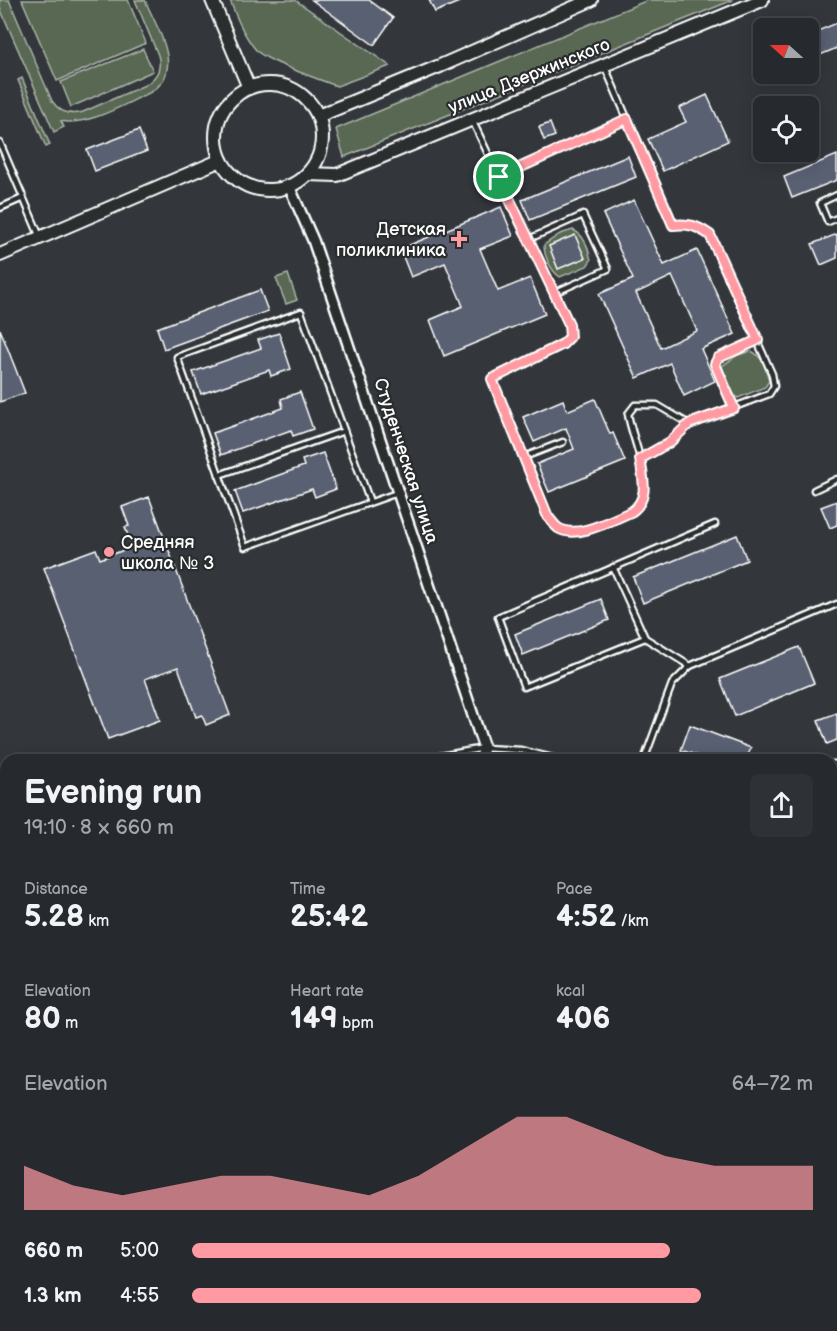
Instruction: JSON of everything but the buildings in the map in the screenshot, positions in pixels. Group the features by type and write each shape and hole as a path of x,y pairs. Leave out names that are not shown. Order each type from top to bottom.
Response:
{"street":[{"path":"212,0 249,88"},
{"path":"318,116 591,0"},
{"name":"улица Дзержинского","path":"308,174 337,175 762,0"},
{"path":"260,84 276,84 292,88 306,98 318,116 322,126 323,144 318,160 308,174 289,186 269,191 246,185 231,174 221,160 216,140 217,124 224,109 234,97 249,88 260,84"},
{"path":"0,255 221,160"},
{"name":"Студенческая улица","path":"289,186 313,240 484,748"},
{"path":"482,754 484,748"}],"lane":[{"path":"604,65 673,225 698,226 710,235 758,340 772,374 774,386 769,394 689,424 670,442 640,459"},
{"path":"471,119 569,324 570,337 563,344 492,379 548,517 557,527 579,532 631,512 638,507 643,498 644,489 640,459 628,414 635,405 645,403 657,405 689,424"},
{"path":"499,177 627,119"},
{"path":"0,143 41,238"},
{"path":"837,195 820,202 828,222 837,218"},
{"path":"0,208 24,198"},
{"path":"529,239 583,214 608,269 554,293"},
{"path":"370,502 301,312 177,357 245,548 397,493"},
{"path":"734,408 715,364 718,358 758,340"},
{"path":"219,475 344,431"},
{"path":"524,457 563,442"},
{"path":"814,490 837,480"},
{"path":"645,638 524,687 498,617 715,524"},
{"path":"613,567 645,638 690,666"},
{"path":"646,754 672,684 690,666 837,604"},
{"path":"452,754 484,748 521,750 537,754"}],"green space":[{"path":"0,0 9,0 52,101 66,112 74,114 83,112 145,85 155,76 159,68 158,55 135,0 145,0 162,37 168,62 166,74 160,84 149,93 94,118 71,122 61,121 64,127 54,132 0,8"},
{"path":"22,0 128,0 146,43 57,81"},
{"path":"230,0 295,0 390,66 337,86 294,70 256,50 241,26"},
{"path":"648,0 733,0 344,157 336,129"},
{"path":"143,49 153,71 71,107 61,82"},
{"path":"22,78 50,145 46,147 18,80"},
{"path":"573,230 583,239 591,260 587,266 560,277 549,263 544,245 560,234"},
{"path":"288,274 297,300 286,304 276,278"},
{"path":"751,351 761,360 769,381 765,387 738,398 726,384 722,366 738,355"}],"place":[{"name":"Детская поликлиника","path":"459,239"},
{"name":"Средняя школа № 3","path":"109,552"}],"route":[{"path":"627,119 673,225 698,226 710,235 758,340 718,358 715,364 734,408 689,424 670,442 640,459 644,489 643,498 638,507 631,512 579,532 557,527 548,517 492,379 563,344 570,337 569,324 499,177 627,119"}]}
